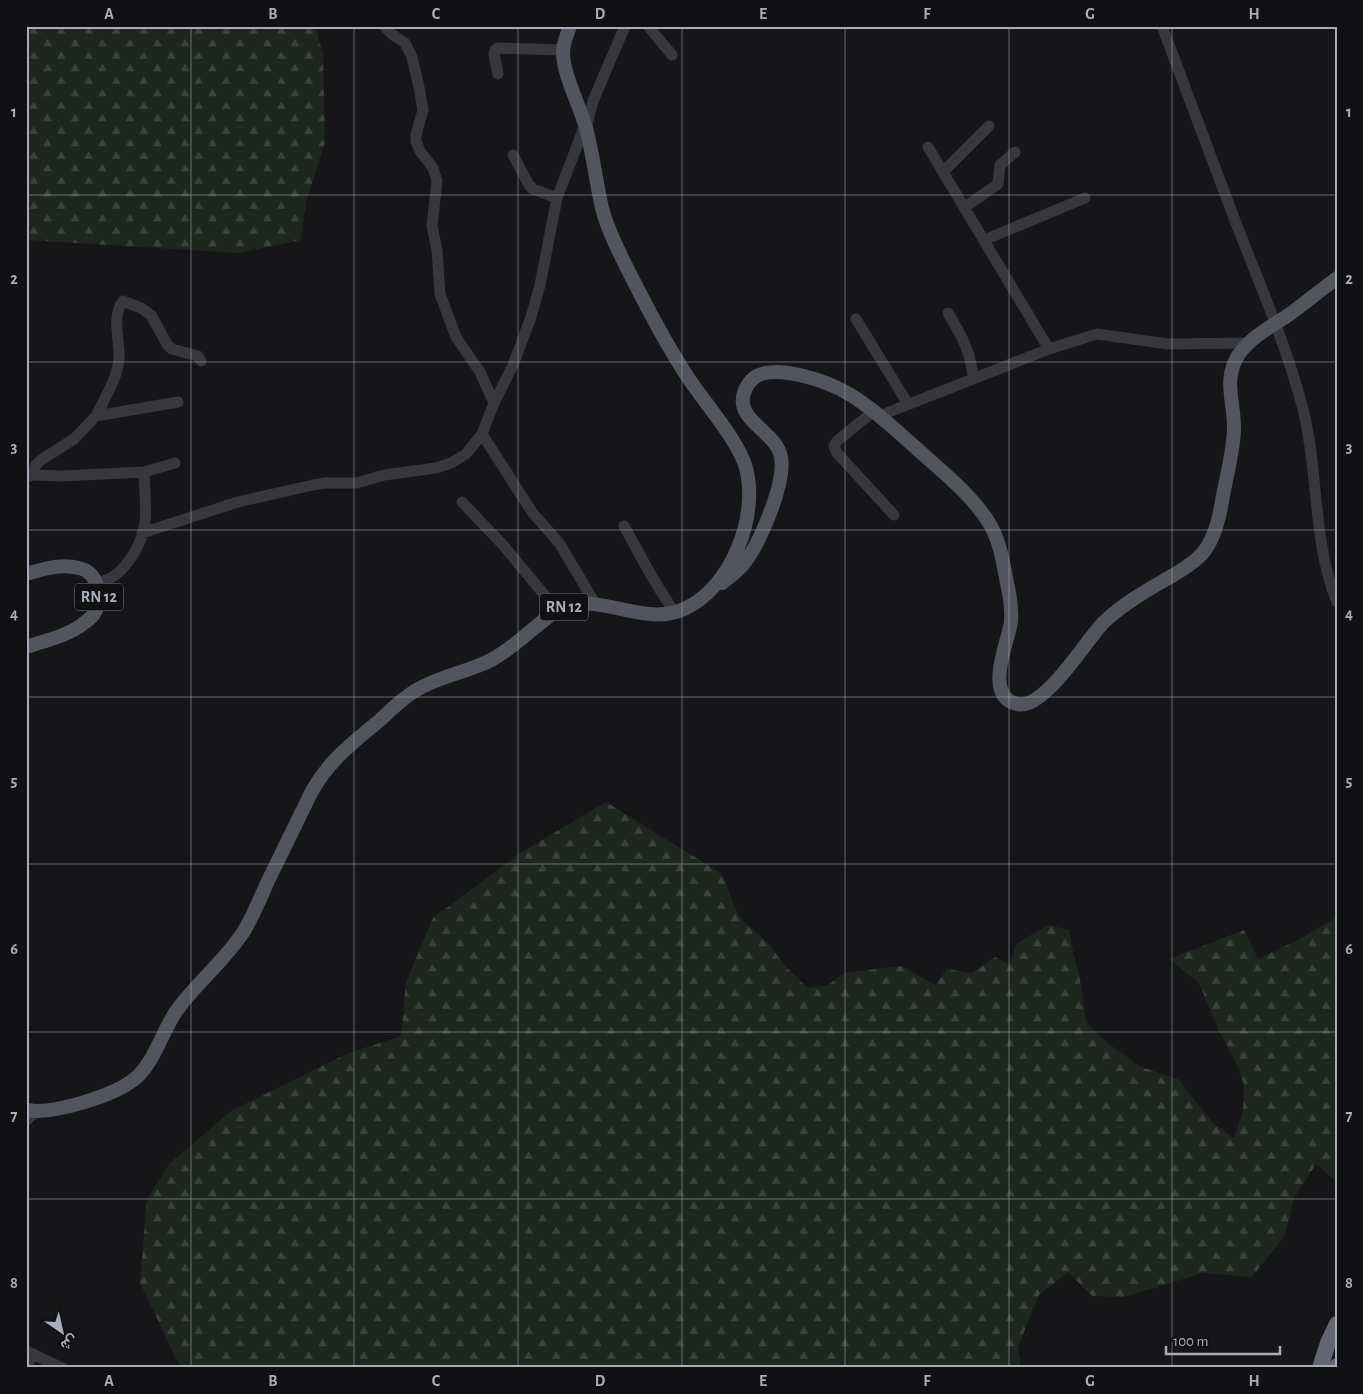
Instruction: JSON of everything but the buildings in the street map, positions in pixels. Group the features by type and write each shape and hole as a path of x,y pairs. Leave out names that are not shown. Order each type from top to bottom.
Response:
{"highway":[{"path":"1320,1368 1328,1343 1337,1324"}],"main road":[{"name":"RN 12","path":"29,1114 52,1110 98,1097 119,1088 136,1077 148,1062 168,1023 180,1006 245,929 322,774 335,758 405,699 420,688 436,680 477,666 503,653 557,610 576,604 596,605 658,615 674,612 692,604 712,587 732,560 739,546 746,526 750,502 746,469 737,449 686,376 674,355 623,259 609,228 603,210 585,127 566,67 563,50 570,26"},
{"path":"712,587 724,582 742,565 751,553 774,504 779,483 782,462 780,452 773,441 746,414 743,408 744,392 749,382 762,374 782,373 824,382 847,392 876,414 954,482 990,524 998,541 1012,607 1010,625 1001,663 1000,686 1002,694 1018,705 1027,704 1038,699 1051,688 1102,624 1121,606 1183,570 1201,555 1211,541 1219,518 1234,437 1233,410 1230,395 1231,373 1239,355 1255,337 1337,278"},
{"name":"RN 12","path":"26,574 61,566 81,568 89,572 96,583 100,595 95,613 82,625 56,637 26,646"}],"street":[{"path":"384,26 405,43 412,56 419,87 423,110 416,141 420,151 433,168 437,181 432,226 438,250 440,294 456,337 480,372 494,402"},
{"path":"142,533 238,502 325,483 357,483 384,475 444,466 459,460 466,454 482,434 494,402 513,365 532,317 557,198 599,87 625,26"},
{"path":"648,26 672,55"},
{"path":"1162,26 1231,211 1276,323 1302,408 1310,444 1319,537 1337,602"},
{"path":"498,74 494,54 498,48 563,50"},
{"path":"944,171 989,126"},
{"path":"928,147 1049,349"},
{"path":"964,207 998,184 1000,165 1016,152"},
{"path":"513,155 533,189 557,198"},
{"path":"984,240 1085,198"},
{"path":"176,463 144,472 30,476 35,466 41,460 74,440 96,416 115,376 119,358 117,314 118,307 123,301 151,314 167,344 172,349 198,356 201,362"},
{"path":"948,313 960,333 970,356 973,379"},
{"path":"856,319 908,404"},
{"path":"894,515 837,452 834,446 876,414 908,404 1049,349 1097,334 1168,344 1249,344"},
{"path":"96,416 178,402"},
{"path":"482,434 532,512 560,544 596,605"},
{"path":"96,583 110,578 123,568 136,548 145,523 144,472"},
{"path":"462,502 503,545 557,610"},
{"path":"624,526 674,612"},
{"path":"26,1366 30,1353 62,1368"}],"green space":[{"path":"26,26 315,26 323,54 325,142 306,202 301,240 239,253 26,240"},
{"path":"606,802 722,874 739,917 767,942 786,967 808,988 828,985 844,973 901,966 936,985 947,969 972,973 995,957 1007,964 1011,960 1016,944 1048,925 1069,930 1079,974 1086,1022 1106,1042 1141,1067 1178,1079 1214,1124 1234,1138 1243,1111 1244,1085 1235,1060 1218,1029 1199,983 1169,959 1244,930 1258,959 1298,940 1337,917 1337,1182 1316,1164 1294,1198 1285,1235 1252,1277 1203,1273 1124,1297 1092,1296 1068,1272 1039,1295 1018,1347 1021,1368 184,1368 177,1361 140,1283 147,1199 169,1164 231,1111 346,1054 401,1036 406,982 433,918 522,852"}]}
